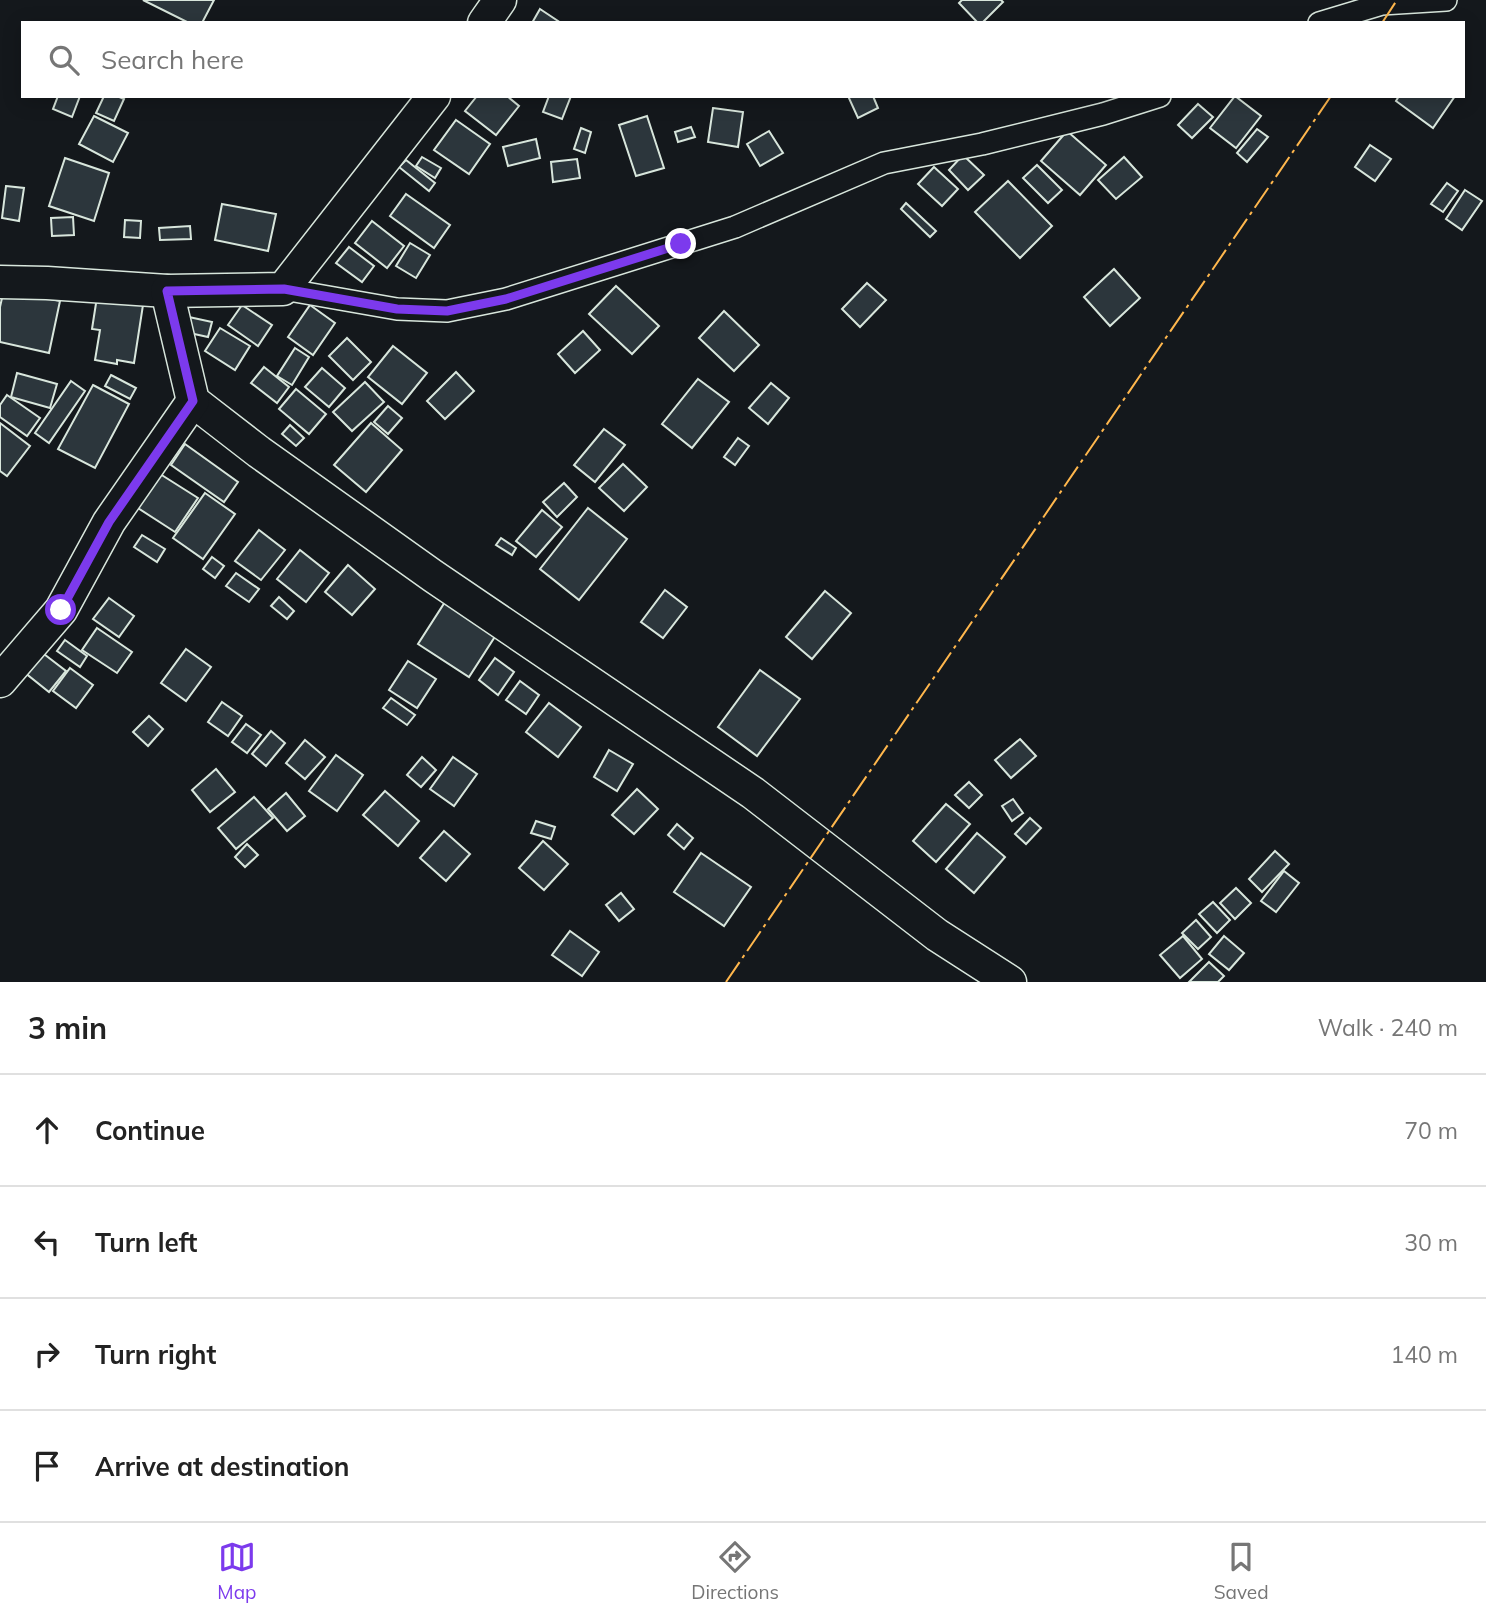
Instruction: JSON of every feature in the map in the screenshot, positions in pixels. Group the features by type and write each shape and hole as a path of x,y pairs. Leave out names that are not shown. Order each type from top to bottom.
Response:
{"street":[{"path":"485,21 500,0"},
{"path":"1326,21 1382,4 1446,0"},
{"path":"284,289 432,98"},
{"path":"0,282 167,291 284,289 397,309 447,311 506,299 735,227 884,163 982,144 1090,118 1154,98"},
{"path":"167,291 193,401 259,452 433,576 753,793 937,935 1010,982"},
{"path":"0,681 61,610 109,522 193,401"}],"building":[{"path":"143,0 214,0 203,21 185,21"},
{"path":"962,0 1003,2 984,21 976,21 959,3"},
{"path":"540,9 558,21 533,21"},
{"path":"57,98 79,98 72,117 53,109"},
{"path":"103,98 124,99 114,121 96,113"},
{"path":"475,98 509,98 519,106 496,135 465,111"},
{"path":"548,98 570,98 562,119 543,112"},
{"path":"849,98 874,98 878,108 858,118"},
{"path":"1233,98 1238,98 1261,116 1236,148 1210,128"},
{"path":"1398,98 1454,98 1433,128 1396,101"},
{"path":"1198,104 1213,117 1192,138 1178,125"},
{"path":"713,108 743,112 738,147 708,142"},
{"path":"94,116 128,133 113,162 79,144"},
{"path":"647,116 664,168 636,176 619,125"},
{"path":"456,120 490,144 469,174 434,150"},
{"path":"691,127 695,137 678,142 675,132"},
{"path":"581,128 591,132 585,153 574,149"},
{"path":"1257,129 1268,137 1247,162 1237,153"},
{"path":"769,131 783,153 760,166 747,144"},
{"path":"1067,131 1106,165 1080,195 1041,161"},
{"path":"536,139 540,158 508,166 503,147"},
{"path":"1370,145 1391,159 1375,181 1355,167"},
{"path":"963,155 984,175 968,190 949,170"},
{"path":"422,157 441,168 435,178 416,166"},
{"path":"1124,157 1142,177 1116,199 1098,180"},
{"path":"65,158 109,173 94,221 49,206"},
{"path":"577,159 580,178 553,182 551,162"},
{"path":"406,160 435,183 429,191 399,167"},
{"path":"1037,165 1062,190 1048,203 1023,178"},
{"path":"934,167 958,189 942,206 918,184"},
{"path":"1008,181 1052,226 1020,258 975,212"},
{"path":"1447,183 1458,191 1443,212 1431,204"},
{"path":"6,186 24,188 19,221 2,218"},
{"path":"1465,190 1482,201 1462,230 1446,219"},
{"path":"406,194 450,225 434,248 390,216"},
{"path":"906,203 936,231 930,237 901,209"},
{"path":"222,204 276,214 268,251 215,240"},
{"path":"73,217 74,235 52,236 51,218"},
{"path":"125,220 141,221 140,238 124,237"},
{"path":"372,221 404,246 387,268 355,243"},
{"path":"190,226 191,239 160,240 159,228"},
{"path":"410,243 430,255 416,278 396,266"},
{"path":"349,247 374,266 362,282 336,263"},
{"path":"1114,269 1140,298 1110,326 1084,297"},
{"path":"867,283 886,300 860,327 842,309"},
{"path":"616,286 659,326 632,354 589,314"},
{"path":"4,289 60,301 49,353 0,342 0,307"},
{"path":"97,297 143,305 134,363 117,360 117,364 95,360 100,330 92,329"},
{"path":"242,305 272,325 258,346 228,325"},
{"path":"310,305 335,323 313,355 288,337"},
{"path":"724,311 759,345 734,371 699,338"},
{"path":"189,317 212,322 208,337 185,332"},
{"path":"220,328 250,346 235,370 205,351"},
{"path":"583,331 600,350 575,373 558,354"},
{"path":"347,338 371,362 353,380 329,356"},
{"path":"393,346 427,373 402,404 368,377"},
{"path":"295,348 309,357 292,385 277,376"},
{"path":"264,367 289,387 277,403 251,383"},
{"path":"322,368 345,388 329,407 305,387"},
{"path":"456,372 474,391 445,419 427,401"},
{"path":"17,373 57,384 50,408 11,397"},
{"path":"111,375 136,388 130,399 105,386"},
{"path":"698,379 729,402 692,448 662,424"},
{"path":"71,381 85,391 49,443 35,433"},
{"path":"365,382 384,402 352,431 333,412"},
{"path":"771,383 789,398 768,424 749,408"},
{"path":"93,385 129,404 95,468 58,449"},
{"path":"296,389 326,414 309,434 279,409"},
{"path":"7,395 40,418 27,436 0,417 0,405"},
{"path":"388,406 402,418 388,434 374,422"},
{"path":"0,423 30,446 7,476 0,471"},
{"path":"371,423 402,450 366,492 334,465"},
{"path":"290,425 304,438 296,446 282,434"},
{"path":"604,429 625,445 595,482 574,465"},
{"path":"738,438 749,446 735,465 724,457"},
{"path":"185,444 238,482 224,502 171,465"},
{"path":"623,464 647,487 624,511 599,488"},
{"path":"149,467 198,498 175,532 127,501"},
{"path":"564,483 577,497 557,517 543,502"},
{"path":"205,493 235,514 203,559 173,538"},
{"path":"588,508 627,539 579,600 540,569"},
{"path":"542,510 562,527 536,557 516,541"},
{"path":"259,530 285,550 261,580 235,561"},
{"path":"142,535 165,549 157,562 134,547"},
{"path":"501,538 516,548 512,555 496,545"},
{"path":"300,550 329,573 306,602 277,579"},
{"path":"212,557 224,566 215,578 203,569"},
{"path":"348,565 375,589 352,615 325,592"},
{"path":"236,573 259,589 249,602 226,586"},
{"path":"665,590 687,607 663,638 641,622"},
{"path":"825,591 851,613 812,659 786,637"},
{"path":"279,597 294,611 287,619 271,606"},
{"path":"109,598 134,616 119,637 93,619"},
{"path":"445,602 496,635 469,677 418,644"},
{"path":"97,628 132,652 117,673 82,650"},
{"path":"65,640 87,656 80,667 57,651"},
{"path":"186,649 211,667 186,701 161,683"},
{"path":"40,651 66,671 49,692 24,672"},
{"path":"495,658 514,672 498,695 479,680"},
{"path":"408,661 436,679 417,708 389,690"},
{"path":"70,668 93,685 76,708 53,691"},
{"path":"760,670 800,699 757,756 718,727"},
{"path":"520,681 539,695 526,714 506,700"},
{"path":"391,698 415,715 407,725 383,708"},
{"path":"222,702 242,716 228,736 208,722"},
{"path":"549,703 581,727 558,757 526,732"},
{"path":"149,716 163,729 148,746 133,732"},
{"path":"246,724 261,735 247,753 232,742"},
{"path":"271,731 285,743 266,766 252,754"},
{"path":"1020,739 1036,756 1011,778 995,760"},
{"path":"305,740 325,757 305,779 286,763"},
{"path":"609,750 633,764 617,791 594,777"},
{"path":"336,755 363,775 337,811 309,791"},
{"path":"422,757 436,770 421,787 407,775"},
{"path":"453,757 477,774 454,806 430,789"},
{"path":"216,769 235,792 210,812 192,790"},
{"path":"969,782 982,795 969,808 955,795"},
{"path":"637,789 658,809 634,834 612,815"},
{"path":"385,791 419,821 398,846 363,815"},
{"path":"286,793 305,816 287,831 268,809"},
{"path":"254,797 273,818 236,849 218,828"},
{"path":"1013,799 1023,813 1012,821 1002,806"},
{"path":"946,804 970,824 936,862 913,841"},
{"path":"1030,818 1041,828 1026,844 1015,834"},
{"path":"536,821 555,827 551,839 531,833"},
{"path":"677,824 693,838 684,849 668,835"},
{"path":"444,831 470,854 446,881 420,858"},
{"path":"977,833 1005,857 974,893 946,869"},
{"path":"543,841 568,864 544,890 519,868"},
{"path":"247,844 258,855 245,867 235,857"},
{"path":"1275,851 1289,864 1262,892 1249,879"},
{"path":"701,853 751,887 724,926 674,892"},
{"path":"1284,871 1299,883 1276,912 1261,901"},
{"path":"1236,888 1251,903 1235,919 1220,903"},
{"path":"621,893 634,909 619,921 606,905"},
{"path":"1213,902 1230,920 1217,933 1199,914"},
{"path":"1196,920 1211,937 1198,949 1182,933"},
{"path":"570,931 599,952 582,976 552,955"},
{"path":"1183,936 1202,959 1180,978 1160,955"},
{"path":"1224,936 1244,953 1229,970 1209,954"},
{"path":"1209,962 1224,976 1218,982 1189,982"}],"power":[{"path":"1383,21 1397,0"},
{"path":"726,982 1330,98"}],"route":[{"path":"61,610 109,522 193,401 167,291 284,289 397,309 447,311 506,299 681,244"}]}
